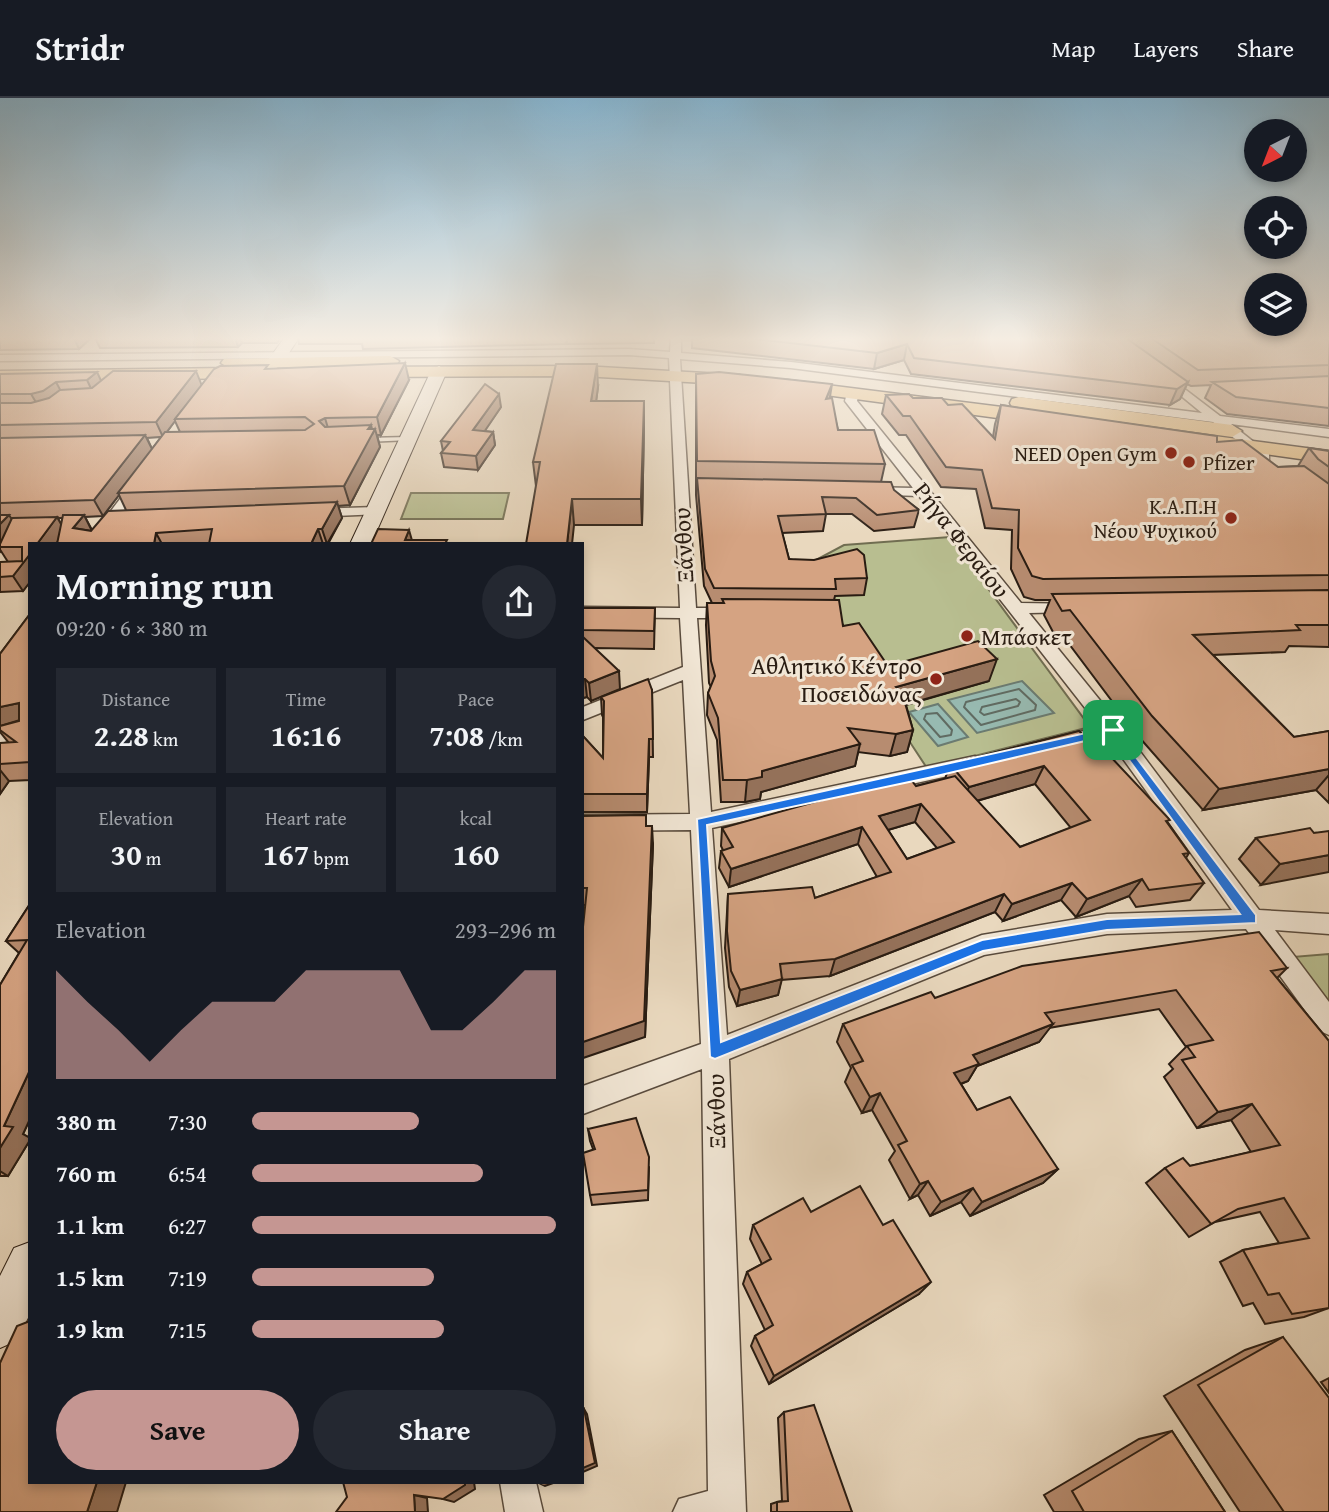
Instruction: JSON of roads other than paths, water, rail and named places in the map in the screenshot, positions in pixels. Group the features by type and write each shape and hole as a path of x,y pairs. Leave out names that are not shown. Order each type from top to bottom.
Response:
{"main road":[{"path":"941,404 1329,457"},
{"path":"1081,404 1225,425 1329,445"}],"street":[{"path":"361,542 425,404"},
{"name":"Ξάνθου","path":"679,404 687,488 686,613 715,1052 716,1510"},
{"name":"Ρήγα Φεραίου","path":"854,404 1113,730 1329,1023"},
{"path":"1201,404 1272,463"},
{"path":"1225,425 1329,433"},
{"path":"95,542 115,521 152,465"},
{"path":"857,491 925,492"},
{"path":"292,514 376,511"},
{"path":"82,524 115,521"},
{"path":"1015,608 1097,606"},
{"path":"584,612 755,613"},
{"path":"584,714 691,670"},
{"path":"0,736 28,730"},
{"path":"1034,749 1113,730"},
{"path":"584,823 701,822 994,759"},
{"path":"584,1100 715,1052 982,945 1107,924 1251,919 1329,924"},
{"path":"0,1325 28,1268"},
{"path":"518,1484 524,1512"}],"lane":[{"path":"357,440 408,439"}],"water":[{"path":"1022,681 1054,713 977,733 948,700"},
{"path":"938,704 968,737 938,746 909,712"}],"place":[{"name":"NEED Open Gym","path":"1171,453"},
{"name":"Pfizer","path":"1189,462"},
{"name":"Κ.Α.Π.Η Νέου Ψυχικού","path":"1231,518"},
{"name":"Μπάσκετ","path":"967,636"},
{"name":"Αθλητικό Κέντρο Ποσειδώνας","path":"936,679"}]}
